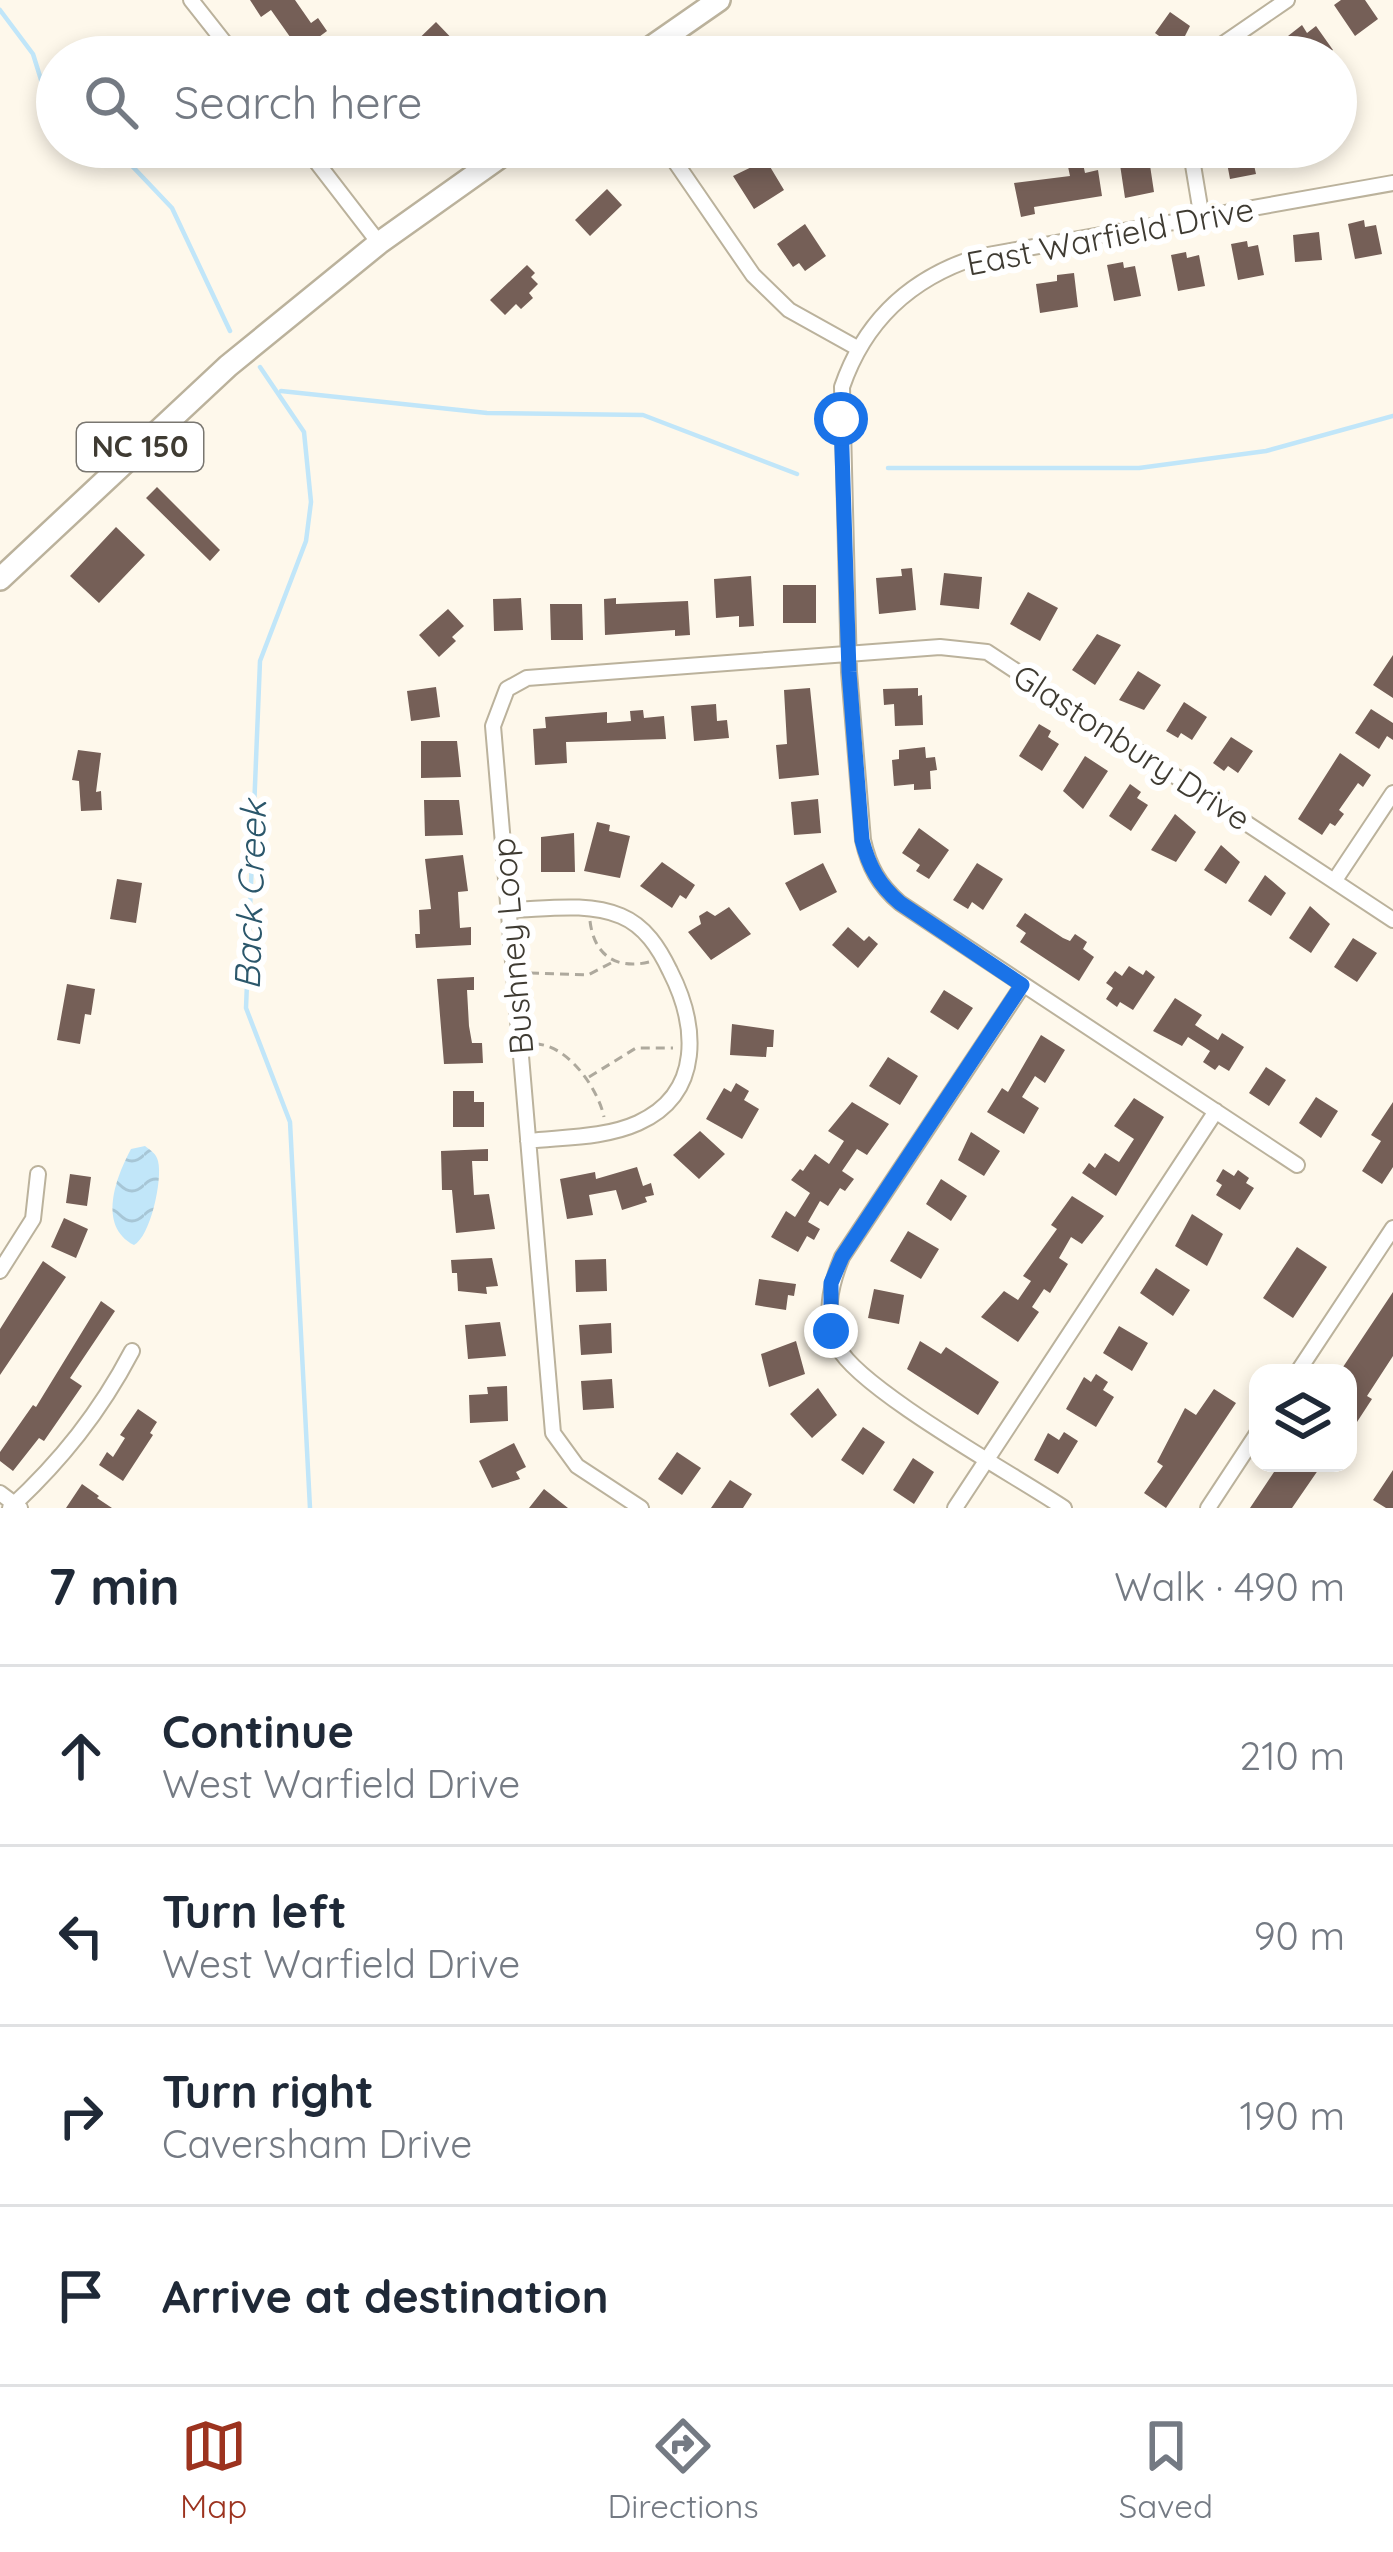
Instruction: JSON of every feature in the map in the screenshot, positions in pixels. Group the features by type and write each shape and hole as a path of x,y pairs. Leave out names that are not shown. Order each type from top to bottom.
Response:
{"main road":[{"path":"667,36 719,0"},
{"name":"NC 150","path":"0,579 228,366 379,243 484,168"}],"street":[{"path":"191,0 219,36"},
{"path":"1235,36 1287,0"},
{"path":"321,168 379,243"},
{"path":"679,168 753,275 789,310 859,349 842,387 848,654 862,840 868,864 900,903 1298,1165"},
{"path":"1194,168 1202,219"},
{"name":"East Warfield Drive","path":"859,349 892,307 936,270 977,257 1393,183"},
{"name":"Glastonbury Drive","path":"848,654 940,647 986,652 1393,920"},
{"name":"Bushney Loop","path":"641,1508 577,1466 553,1433 493,726 507,689 527,678 848,654"},
{"path":"1335,880 1393,793"},
{"path":"511,910 584,908 626,918 655,943 683,997 691,1026 692,1048 684,1075 670,1099 653,1114 617,1131 528,1141"},
{"path":"1022,985 842,1257 831,1283 831,1331 856,1372 1064,1508"},
{"path":"955,1508 1216,1111"},
{"path":"0,1271 33,1219 38,1174"},
{"path":"1303,1364 1393,1228"},
{"path":"0,1493 15,1507 73,1446 108,1397 132,1351"},
{"path":"1208,1508 1249,1446"}],"path":[{"path":"590,921 595,940 613,962"},
{"path":"530,974 589,975 613,962 650,962"},
{"path":"535,1044 555,1047 587,1078 605,1119"},
{"path":"587,1078 636,1048 678,1049"}],"water":[{"path":"145,1146 157,1158 159,1181 150,1220 134,1245 116,1226 113,1200 131,1149"}],"building":[{"path":"250,0 295,0 311,23 318,18 327,31 320,36 289,36 271,10 261,17"},
{"path":"1341,0 1365,0 1378,19 1355,36 1334,5"},
{"path":"1170,12 1190,26 1185,36 1155,33"},
{"path":"436,22 449,36 422,36"},
{"path":"1302,25 1307,33 1316,26 1323,36 1288,36"},
{"path":"750,168 771,168 784,190 754,209 733,176"},
{"path":"1068,168 1084,168 1085,173 1098,170 1102,196 1034,207 1035,214 1021,217 1014,183 1070,176"},
{"path":"1120,168 1150,168 1154,192 1125,198"},
{"path":"1228,168 1255,168 1256,174 1230,179"},
{"path":"607,189 622,205 590,236 575,220"},
{"path":"1364,220 1365,227 1376,225 1382,254 1355,259 1348,224"},
{"path":"805,224 826,256 805,271 799,263 793,267 777,244"},
{"path":"1319,232 1322,260 1295,262 1293,235"},
{"path":"1247,241 1248,247 1258,245 1264,275 1238,280 1231,244"},
{"path":"1186,252 1187,258 1199,255 1205,286 1178,291 1171,255"},
{"path":"1123,262 1124,268 1135,266 1141,296 1114,301 1107,265"},
{"path":"527,265 538,284 529,293 533,298 521,309 516,304 505,315 490,300"},
{"path":"1074,273 1078,307 1040,313 1036,284"},
{"path":"157,487 220,550 210,561 146,498"},
{"path":"116,527 145,555 99,603 70,576"},
{"path":"912,568 916,610 879,614 876,578 902,576 901,569"},
{"path":"944,573 982,577 979,609 940,605"},
{"path":"751,576 754,626 739,627 739,616 716,618 714,579"},
{"path":"783,585 816,585 816,623 783,623"},
{"path":"1028,592 1058,608 1040,641 1010,624"},
{"path":"521,598 523,630 494,631 493,599"},
{"path":"616,598 616,604 688,601 690,635 675,636 675,630 605,635 604,599"},
{"path":"550,604 582,604 583,640 551,640"},
{"path":"448,609 464,626 439,657 419,635"},
{"path":"1097,634 1121,645 1095,685 1072,670"},
{"path":"1393,655 1393,698 1373,685"},
{"path":"1138,671 1161,685 1144,710 1119,700"},
{"path":"436,687 440,717 411,721 407,691"},
{"path":"810,688 819,775 779,779 776,745 787,744 784,690"},
{"path":"918,688 923,725 895,726 894,704 884,705 883,689"},
{"path":"1184,702 1207,717 1192,740 1166,731"},
{"path":"716,704 717,721 727,720 729,738 694,741 691,706"},
{"path":"1371,709 1393,723 1393,740 1387,736 1379,749 1355,733"},
{"path":"643,710 644,718 664,716 666,739 566,742 567,763 535,765 533,729 546,728 545,717 607,712 607,723 631,721 630,711"},
{"path":"1039,724 1059,744 1042,771 1019,756"},
{"path":"1231,737 1253,751 1238,773 1213,763"},
{"path":"421,741 457,741 461,777 421,778"},
{"path":"925,747 926,758 935,757 937,770 930,771 931,789 914,790 914,784 894,786 892,760 899,759 899,750"},
{"path":"78,750 101,753 96,792 101,791 102,810 81,811 79,781 72,780"},
{"path":"1340,753 1371,775 1363,787 1358,783 1339,810 1344,814 1322,835 1298,819"},
{"path":"1085,756 1108,771 1083,809 1063,791"},
{"path":"1130,784 1141,792 1137,798 1148,805 1131,831 1109,816"},
{"path":"818,799 821,833 794,835 791,802"},
{"path":"424,800 459,800 463,835 425,836"},
{"path":"1175,814 1196,832 1176,862 1151,850"},
{"path":"597,822 630,836 620,878 584,871"},
{"path":"919,828 949,850 929,879 916,871 920,865 902,853"},
{"path":"574,833 575,872 541,872 541,837"},
{"path":"1221,845 1240,862 1226,884 1204,870"},
{"path":"463,855 468,891 458,892 460,928 471,927 471,945 416,948 419,910 431,909 425,859"},
{"path":"662,862 695,885 672,908 640,886"},
{"path":"823,863 837,892 800,911 785,883"},
{"path":"977,863 1003,879 983,910 972,902 968,909 953,900"},
{"path":"1265,875 1286,893 1271,916 1248,901"},
{"path":"117,879 142,883 136,923 110,919"},
{"path":"1310,906 1330,924 1311,953 1289,938"},
{"path":"729,907 751,934 711,960 688,932 701,924 699,916 707,911 715,916"},
{"path":"1025,913 1063,938 1070,941 1075,934 1087,942 1083,949 1094,957 1079,981 1020,942 1026,933 1016,926"},
{"path":"848,927 864,941 869,936 878,944 858,968 832,945"},
{"path":"1353,938 1377,953 1357,982 1334,967"},
{"path":"1129,966 1155,977 1133,1010 1106,999 1113,988 1106,983 1115,971 1122,976"},
{"path":"474,977 474,990 467,990 469,1026 472,1043 482,1043 483,1063 444,1064 437,979"},
{"path":"67,984 95,989 80,1044 57,1040"},
{"path":"944,990 973,1008 958,1030 930,1012"},
{"path":"1175,998 1202,1015 1195,1025 1218,1040 1222,1033 1244,1047 1229,1071 1219,1065 1215,1070 1203,1062 1210,1051 1188,1037 1182,1046 1153,1031"},
{"path":"732,1024 774,1030 773,1047 767,1047 766,1057 730,1055"},
{"path":"1041,1035 1065,1050 1045,1083 1035,1076 1022,1097 1039,1108 1024,1134 987,1112 1002,1088 1008,1092"},
{"path":"888,1057 918,1076 900,1105 869,1086"},
{"path":"1266,1067 1286,1080 1269,1106 1249,1093"},
{"path":"736,1083 749,1091 744,1100 759,1109 742,1139 706,1119 724,1088 731,1092"},
{"path":"453,1091 474,1091 474,1102 484,1102 484,1127 453,1127"},
{"path":"1316,1097 1338,1111 1321,1138 1299,1123"},
{"path":"1134,1098 1164,1117 1116,1196 1082,1173 1089,1163 1095,1168 1105,1153 1119,1162 1134,1139 1114,1126"},
{"path":"852,1102 889,1124 867,1155 857,1149 842,1171 854,1179 845,1191 840,1188 828,1206 820,1201 808,1222 820,1229 814,1240 807,1236 798,1252 771,1237 786,1211 795,1217 810,1193 791,1180 815,1154 829,1164 844,1141 828,1131"},
{"path":"1393,1102 1393,1167 1382,1184 1362,1171 1381,1141 1371,1135"},
{"path":"700,1131 725,1154 699,1179 673,1155"},
{"path":"971,1132 1000,1151 984,1176 958,1160"},
{"path":"488,1149 488,1161 472,1161 474,1195 489,1194 495,1229 456,1233 452,1190 442,1190 441,1151"},
{"path":"637,1167 643,1186 651,1183 654,1195 645,1197 647,1202 622,1210 616,1190 589,1195 593,1215 567,1219 560,1179 595,1172 596,1179"},
{"path":"1223,1169 1234,1176 1238,1170 1254,1188 1240,1210 1216,1195 1222,1185 1216,1181"},
{"path":"70,1174 91,1177 87,1206 66,1203"},
{"path":"941,1179 967,1196 951,1221 926,1204"},
{"path":"1072,1196 1104,1216 1082,1244 1071,1237 1059,1258 1068,1264 1050,1293 1044,1289 1032,1307 1039,1312 1018,1342 981,1317 1004,1291 1018,1300 1031,1281 1023,1276 1057,1229 1051,1225"},
{"path":"1192,1214 1223,1234 1207,1266 1175,1246"},
{"path":"64,1218 88,1229 76,1258 51,1247"},
{"path":"908,1231 939,1249 921,1279 890,1261"},
{"path":"1297,1247 1327,1267 1293,1318 1263,1298"},
{"path":"492,1258 498,1286 486,1287 487,1294 458,1291 451,1260"},
{"path":"606,1259 607,1291 576,1292 575,1260"},
{"path":"43,1261 66,1277 0,1375 0,1329"},
{"path":"1156,1268 1190,1290 1173,1316 1140,1293"},
{"path":"759,1279 796,1284 786,1310 755,1305"},
{"path":"874,1289 904,1295 899,1324 868,1318"},
{"path":"1393,1292 1393,1356 1367,1396 1372,1399 1357,1422 1357,1364 1345,1364"},
{"path":"101,1301 115,1311 70,1378 82,1386 44,1441 39,1438 13,1471 0,1461 0,1452 36,1407"},
{"path":"500,1322 506,1356 468,1359 465,1325"},
{"path":"611,1323 612,1353 581,1355 579,1325"},
{"path":"1119,1326 1148,1343 1132,1371 1103,1353"},
{"path":"796,1341 805,1374 769,1387 761,1354"},
{"path":"920,1341 941,1354 946,1347 999,1382 978,1415 907,1369"},
{"path":"1096,1374 1108,1382 1103,1390 1114,1397 1096,1427 1066,1409 1084,1377 1091,1382"},
{"path":"612,1379 614,1408 583,1410 581,1381"},
{"path":"507,1386 508,1421 470,1423 469,1395 488,1394 487,1387"},
{"path":"818,1388 837,1415 812,1438 790,1414"},
{"path":"1214,1389 1236,1403 1166,1508 1144,1493 1163,1466 1157,1462 1185,1408 1196,1415"},
{"path":"138,1409 157,1422 123,1481 99,1465 107,1452 113,1457 125,1438 120,1435"},
{"path":"863,1427 885,1442 863,1475 841,1460"},
{"path":"1064,1432 1078,1441 1058,1474 1034,1460 1048,1433 1059,1440"},
{"path":"514,1443 526,1467 516,1472 520,1479 492,1488 479,1461"},
{"path":"677,1452 701,1468 682,1495 658,1479"},
{"path":"913,1458 934,1472 914,1504 893,1490"},
{"path":"1393,1470 1393,1508 1386,1508 1373,1500"},
{"path":"1274,1472 1317,1472 1292,1508 1250,1508"},
{"path":"730,1480 752,1494 743,1508 711,1508"},
{"path":"82,1484 97,1498 112,1508 66,1508"},
{"path":"544,1489 568,1508 529,1508"}],"waterway":[{"name":"Back Creek","path":"0,10 36,64"},
{"name":"Back Creek","path":"134,168 172,208 230,331"},
{"name":"Back Creek","path":"260,367 304,432 311,502 306,541 260,661 246,1008 290,1122 310,1508"},
{"path":"281,391 487,413 643,415 797,474"},
{"path":"888,468 1139,468 1266,451 1393,416"}],"route":[{"path":"831,1331 831,1283 842,1257 1022,985 900,903 868,864 862,840 849,672 841,419"}]}
